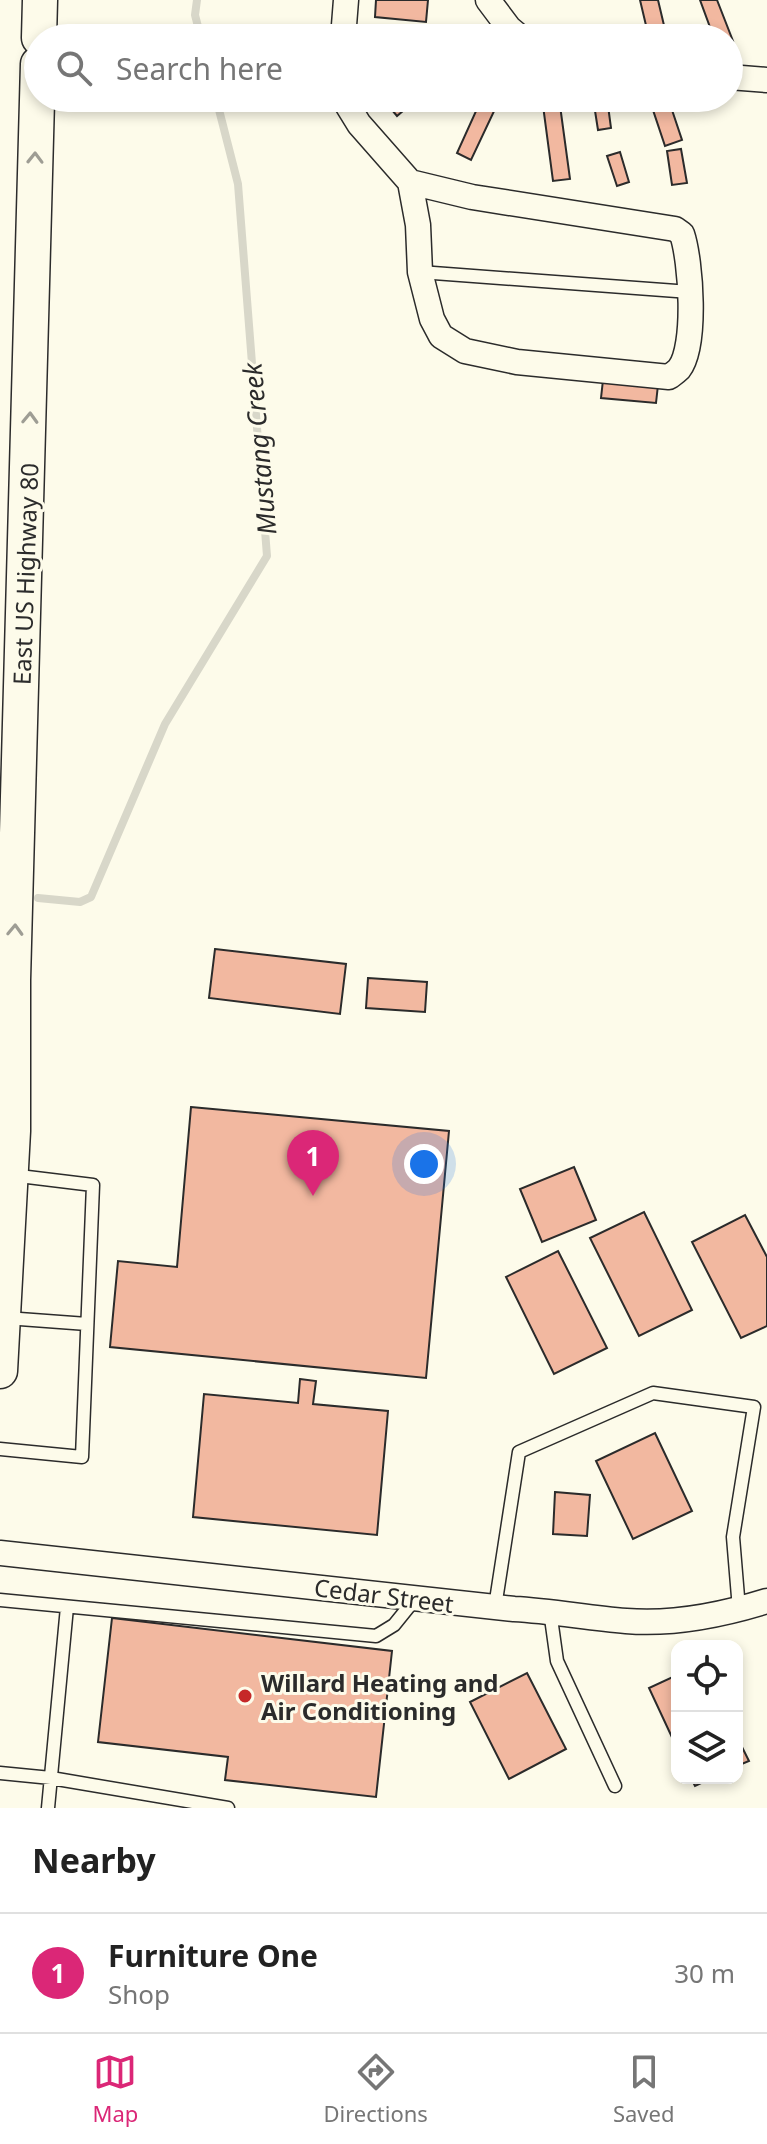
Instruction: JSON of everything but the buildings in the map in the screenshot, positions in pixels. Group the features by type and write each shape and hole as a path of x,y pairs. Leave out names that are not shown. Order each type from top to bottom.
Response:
{"main road":[{"path":"39,24 40,0"},
{"name":"East US Highway 80","path":"0,1371 13,1131 13,980 37,112"}],"street":[{"path":"344,24 346,0"},
{"path":"488,0 506,24"},
{"path":"743,78 767,80"},
{"path":"352,112 410,182 418,225 420,272 432,319 441,336 465,351 517,362 669,377 680,368 690,328 690,292 688,251 682,234 675,229 472,197 410,182"},
{"name":"Cedar Street","path":"0,1553 629,1621 699,1618 767,1601"}],"lane":[{"path":"420,272 690,292"},
{"path":"0,1449 82,1457 93,1185 10,1175"},
{"path":"3,1317 87,1324"},
{"path":"495,1607 519,1452 653,1393 754,1407 733,1537 739,1609"},
{"path":"0,1600 376,1636 394,1625 416,1598"},
{"path":"48,1808 67,1607"},
{"path":"550,1611 557,1661 615,1786"},
{"path":"0,1773 51,1778 228,1808"}],"waterway":[{"name":"Mustang Creek","path":"197,0 197,24"},
{"name":"Mustang Creek","path":"38,898 80,902 91,897 165,724 267,556 238,184 220,112"}],"place":[{"name":"Furniture One","path":"313,1196"},
{"name":"Willard Heating and Air Conditioning","path":"245,1696"}]}
